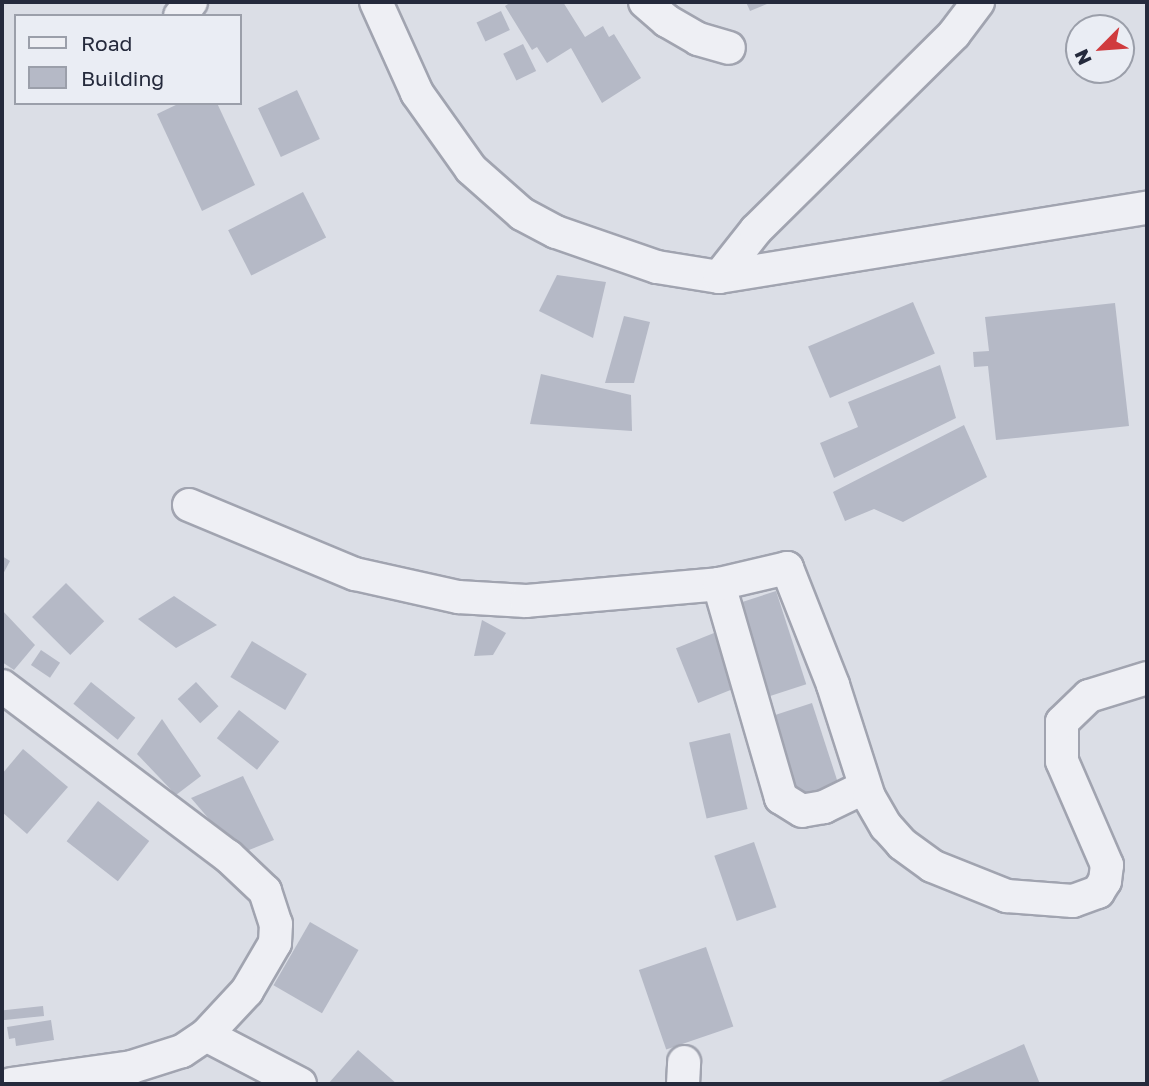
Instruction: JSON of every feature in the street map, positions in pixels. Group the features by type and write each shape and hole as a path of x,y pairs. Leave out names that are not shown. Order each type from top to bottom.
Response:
{"street":[{"path":"376,2 418,93 442,132 471,169 522,214 556,233 657,267 719,277 1147,208"},
{"path":"645,2 677,27 729,48"},
{"path":"719,277 756,230 954,34 978,2"},
{"path":"189,505 355,574 458,597 526,601 719,584 787,568 794,578 865,787 894,835 932,866 1007,896 1085,899 1105,881 1107,865 1062,761 1062,722 1089,696 1147,678"},
{"path":"719,584 781,797 802,811 824,807 865,787"},
{"path":"2,686 167,808 265,891 276,924 275,943 247,991 206,1035 133,1076 11,1084"},
{"path":"206,1035 300,1084"}],"building":[{"path":"511,2 563,2 585,37 603,26 609,37 614,34 641,78 602,103 571,48 547,63 537,47 532,50 505,6"},
{"path":"746,2 772,2 750,11"},
{"path":"501,11 510,30 485,41 477,22"},
{"path":"523,44 536,71 516,81 503,54"},
{"path":"297,90 320,139 281,157 258,108"},
{"path":"176,105 218,105 255,185 202,211 157,114"},
{"path":"303,192 326,237 251,276 228,230"},
{"path":"557,275 606,282 593,338 539,311"},
{"path":"913,302 935,354 830,398 808,347"},
{"path":"1115,303 1129,426 996,440 988,366 974,367 973,352 989,351 985,317"},
{"path":"624,316 650,322 634,383 605,383"},
{"path":"940,365 956,418 834,478 820,443 858,427 848,402"},
{"path":"541,374 631,395 632,431 530,424"},
{"path":"964,425 987,477 903,522 874,509 845,521 833,492"},
{"path":"2,556 10,561 2,576"},
{"path":"66,583 104,621 70,655 32,617"},
{"path":"776,591 806,684 766,697 736,604"},
{"path":"174,596 217,625 176,648 138,619"},
{"path":"2,610 35,645 14,670 2,662"},
{"path":"482,620 506,633 493,655 474,656"},
{"path":"714,633 736,688 698,703 676,648"},
{"path":"252,641 307,674 285,710 230,677"},
{"path":"41,650 60,663 50,678 31,665"},
{"path":"91,682 135,718 118,740 73,704"},
{"path":"196,682 219,706 200,723 178,699"},
{"path":"812,703 838,784 795,798 768,717"},
{"path":"239,710 279,741 257,770 217,738"},
{"path":"162,719 201,776 176,795 137,754"},
{"path":"730,733 748,809 707,818 689,742"},
{"path":"23,749 68,787 27,834 2,812 2,774"},
{"path":"243,776 274,840 239,854 191,798"},
{"path":"98,801 149,841 118,881 67,841"},
{"path":"754,842 776,907 737,921 714,856"},
{"path":"310,922 358,950 322,1013 274,985"},
{"path":"706,947 733,1026 666,1050 639,970"},
{"path":"43,1006 44,1016 2,1020 2,1010"},
{"path":"51,1020 54,1040 16,1046 15,1038 9,1039 7,1027"},
{"path":"1024,1044 1040,1084 934,1084"},
{"path":"358,1050 397,1084 328,1084"}]}
